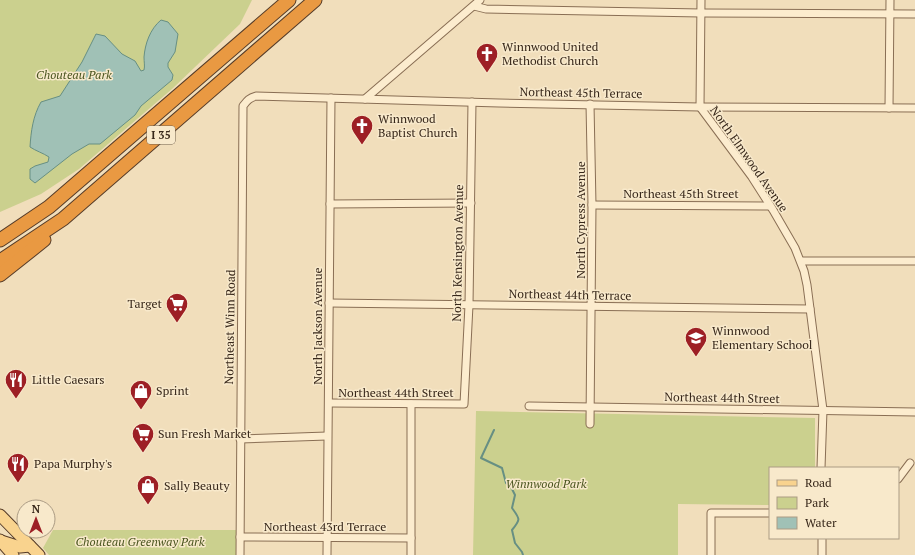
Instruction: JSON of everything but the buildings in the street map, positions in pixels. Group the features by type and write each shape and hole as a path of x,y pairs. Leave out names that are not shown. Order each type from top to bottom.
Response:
{"highway":[{"name":"I 35","path":"0,240 49,207 289,0"},
{"name":"I 35","path":"0,260 63,219 316,0"},
{"path":"0,233 26,217 49,207"},
{"path":"0,276 26,256 56,229 63,219"}],"main road":[{"path":"0,515 40,555"},
{"path":"0,540 20,546 30,546"},
{"path":"0,540 13,555"}],"street":[{"path":"365,98 480,0"},
{"name":"North Elmwood Avenue","path":"701,0 700,107 752,177 795,248 801,261 807,285 823,410 821,467"},
{"path":"889,108 890,0"},
{"path":"474,6 486,9 915,14"},
{"name":"Northeast 45th Terrace","path":"247,100 256,96 700,107 915,108"},
{"name":"North Jackson Avenue","path":"327,555 331,98"},
{"name":"Northeast Winn Road","path":"240,555 243,106 247,100"},
{"name":"North Kensington Avenue","path":"464,404 469,305 472,102"},
{"name":"North Cypress Avenue","path":"590,104 592,205 590,424"},
{"path":"330,204 471,203"},
{"name":"Northeast 45th Street","path":"592,205 770,206"},
{"path":"801,261 915,261"},
{"name":"Northeast 44th Terrace","path":"329,303 810,308"},
{"name":"Northeast 44th Street","path":"329,403 464,404"},
{"path":"411,404 411,555"},
{"name":"Northeast 44th Street","path":"529,406 915,412"},
{"path":"240,438 327,436"},
{"path":"899,478 910,463"},
{"path":"711,555 711,513 769,513"},
{"name":"Northeast 43rd Terrace","path":"240,537 411,538"},
{"path":"822,539 822,555"}],"green space":[{"name":"Chouteau Park","path":"0,0 252,0 240,24 172,89 79,169 41,194 0,212"},
{"name":"Winnwood Park","path":"476,411 815,418 815,467 769,467 769,505 678,504 678,555 473,555"},
{"name":"Chouteau Greenway Park","path":"56,530 236,530 236,555 49,555 43,548 48,539 56,539"}],"water":[{"path":"161,20 168,22 178,34 175,52 168,63 168,67 173,75 172,80 141,106 135,115 100,144 89,144 72,154 35,183 30,179 30,169 48,162 49,157 30,147 33,124 41,102 60,96 82,62 96,34 105,36 122,54 135,61 141,71 144,70 144,57 147,42 151,32"}],"waterway":[{"path":"494,430 481,458 502,468 506,483 511,487 515,495 512,508 518,517 518,521 512,530 515,543 523,555"}],"place":[{"name":"Winnwood United Methodist Church","path":"487,74"},
{"name":"Winnwood Baptist Church","path":"362,146"},
{"name":"Target","path":"177,324"},
{"name":"Winnwood Elementary School","path":"696,358"},
{"name":"Little Caesars","path":"16,400"},
{"name":"Sprint","path":"141,410"},
{"name":"Sun Fresh Market","path":"143,454"},
{"name":"Papa Murphy's","path":"18,484"},
{"name":"Sally Beauty","path":"148,506"}]}
